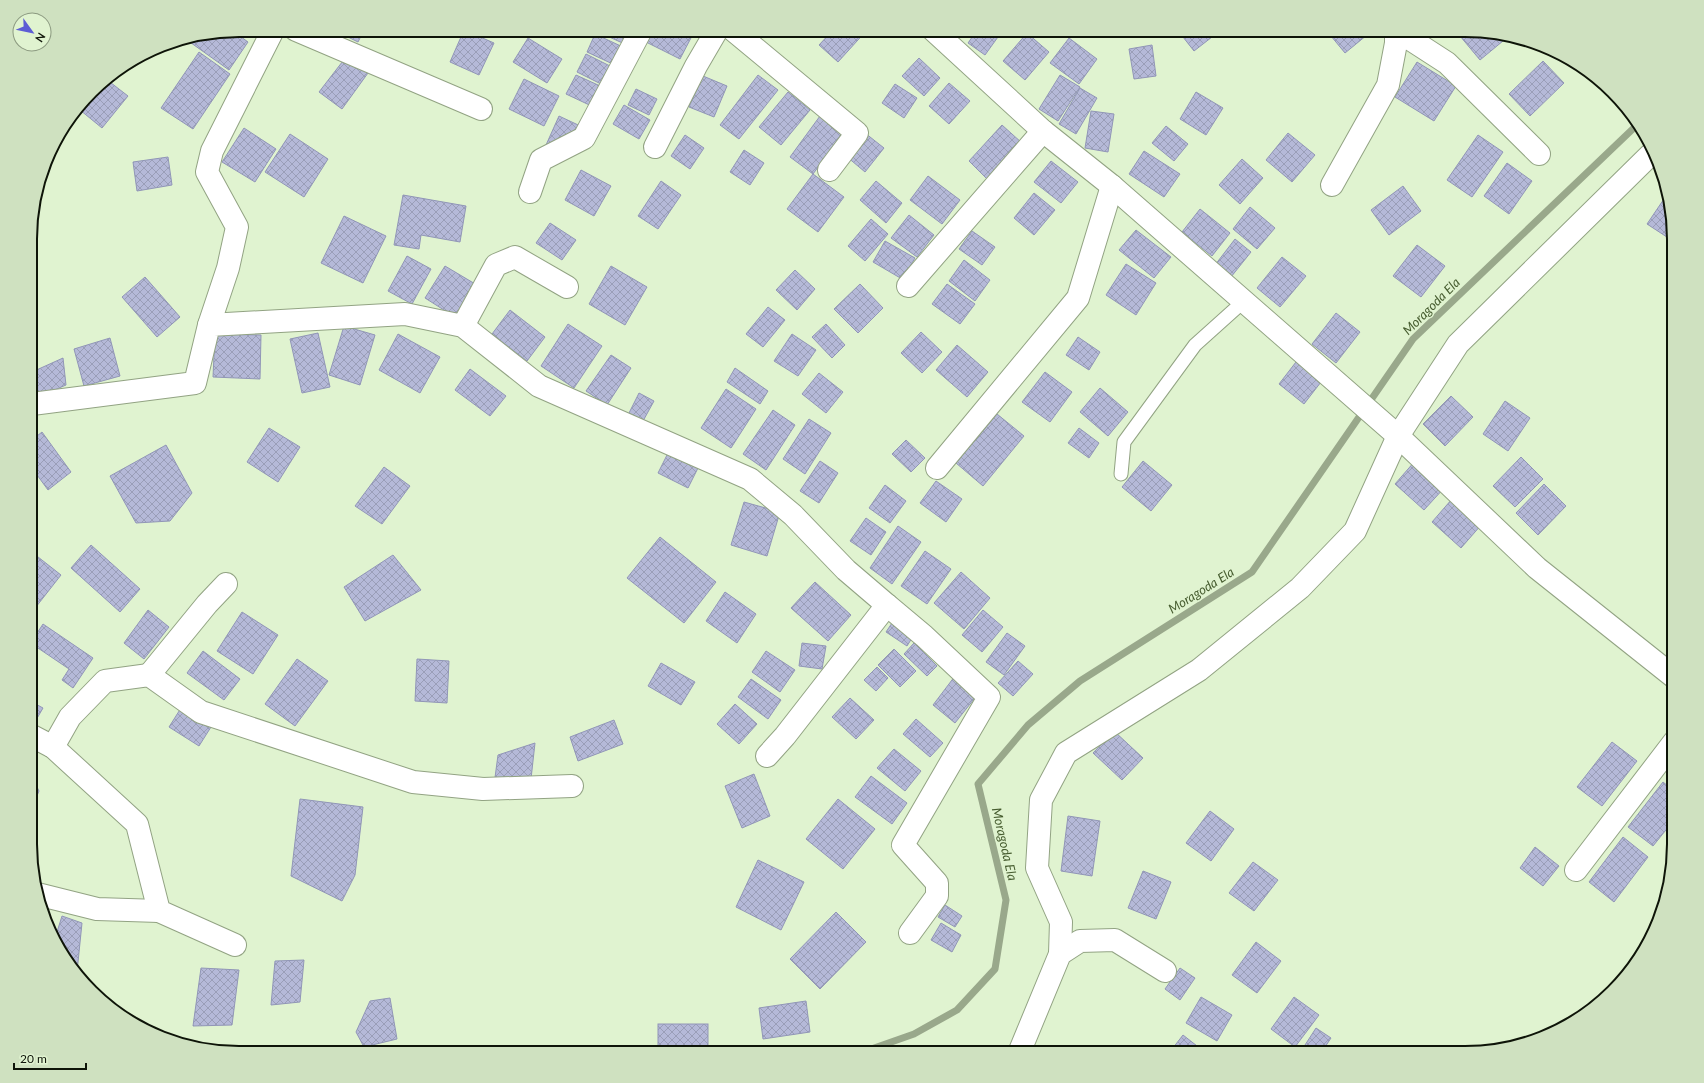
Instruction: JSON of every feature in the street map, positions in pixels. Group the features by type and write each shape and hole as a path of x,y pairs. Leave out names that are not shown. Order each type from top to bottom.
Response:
{"street":[{"path":"37,403 195,383 209,325 228,268 237,227 207,172 212,151 269,37"},
{"path":"312,37 481,109"},
{"path":"530,192 541,160 584,138 637,37"},
{"path":"655,147 696,66 713,37"},
{"path":"741,37 856,133 829,170"},
{"path":"940,37 1043,131 1112,186 1398,436 1537,568 1667,671"},
{"path":"1332,185 1388,85 1396,37"},
{"path":"1407,37 1447,63 1539,154"},
{"path":"908,286 1043,131"},
{"path":"1022,1046 1060,954 1061,922 1037,868 1041,800 1066,753 1199,670 1300,588 1355,531 1398,436 1458,344 1649,156"},
{"path":"937,468 1078,298 1112,186"},
{"path":"463,326 496,265 515,257 567,287"},
{"path":"209,325 405,314 463,326 539,386 750,479 793,515 846,570 924,636 989,697 903,845 937,884 937,896 910,933"},
{"path":"53,747 70,717 105,681 149,675 207,604 226,584"},
{"path":"767,756 785,736 887,606"},
{"path":"149,675 201,712 413,782 483,789 572,786"},
{"path":"37,739 53,747 138,824 159,911"},
{"path":"1576,870 1667,751"},
{"path":"44,896 98,909 159,911 235,945"},
{"path":"1060,954 1080,941 1115,940 1165,971"}],"lane":[{"path":"1121,474 1124,442 1195,345 1244,301"}],"building":[{"path":"226,37 241,37 248,42 229,70 191,43"},
{"path":"348,37 360,37 358,42"},
{"path":"461,37 480,37 494,43 479,75 450,62"},
{"path":"594,37 601,37 625,48 617,66 587,52"},
{"path":"609,37 633,37 629,46"},
{"path":"648,37 691,37 680,59 646,42"},
{"path":"826,37 861,37 838,62 819,45"},
{"path":"972,37 998,37 985,55 968,43"},
{"path":"1024,37 1032,37 1049,52 1025,80 1003,61"},
{"path":"1183,37 1212,37 1194,51"},
{"path":"1332,37 1365,37 1345,53"},
{"path":"1461,37 1478,37 1503,41 1480,60"},
{"path":"528,38 562,59 547,83 513,62"},
{"path":"1069,38 1097,59 1079,84 1050,63"},
{"path":"1152,45 1156,76 1134,79 1129,49"},
{"path":"199,52 230,74 193,129 161,108"},
{"path":"586,54 620,71 611,89 577,72"},
{"path":"346,57 368,73 342,109 319,92"},
{"path":"919,58 940,78 924,96 902,76"},
{"path":"1543,61 1564,83 1530,116 1509,94"},
{"path":"1417,62 1456,86 1434,121 1395,97"},
{"path":"576,75 609,90 600,110 566,94"},
{"path":"758,75 778,90 739,139 720,125"},
{"path":"1060,75 1080,87 1058,121 1039,109"},
{"path":"703,76 727,86 714,117 689,107"},
{"path":"524,79 559,96 544,126 509,109"},
{"path":"111,83 128,96 102,128 82,112 96,96"},
{"path":"949,83 970,101 949,124 929,106"},
{"path":"895,84 917,98 904,118 882,103"},
{"path":"1080,88 1097,98 1076,134 1059,124"},
{"path":"636,89 657,99 649,115 628,105"},
{"path":"788,92 810,110 781,145 759,127"},
{"path":"1196,92 1223,108 1206,135 1180,119"},
{"path":"624,105 650,120 639,139 613,124"},
{"path":"1091,111 1114,114 1108,152 1085,148"},
{"path":"559,116 591,131 546,145"},
{"path":"820,116 843,133 813,174 790,157"},
{"path":"1002,125 1022,143 988,180 969,161"},
{"path":"1166,126 1188,144 1174,161 1152,143"},
{"path":"244,128 276,149 255,182 222,162"},
{"path":"865,133 884,148 865,172 846,156"},
{"path":"1288,133 1315,155 1292,182 1266,160"},
{"path":"290,134 328,159 304,197 265,172"},
{"path":"685,135 704,148 690,169 671,156"},
{"path":"1478,135 1503,152 1472,197 1447,180"},
{"path":"744,150 764,163 750,185 730,172"},
{"path":"1144,151 1180,174 1164,197 1129,174"},
{"path":"168,157 172,185 137,191 133,162"},
{"path":"1242,159 1263,178 1240,204 1219,185"},
{"path":"1051,161 1078,182 1061,203 1034,182"},
{"path":"1507,163 1532,181 1509,214 1484,196"},
{"path":"581,170 611,186 594,216 565,200"},
{"path":"813,174 844,197 818,232 787,209"},
{"path":"928,176 960,200 942,224 910,200"},
{"path":"661,181 681,195 658,229 638,216"},
{"path":"876,181 902,203 886,223 860,200"},
{"path":"1403,186 1421,211 1389,235 1371,210"},
{"path":"1034,193 1055,210 1034,235 1014,218"},
{"path":"403,195 466,206 460,242 421,235 419,249 394,245"},
{"path":"1663,200 1667,237 1647,224"},
{"path":"1250,207 1275,228 1257,249 1233,229"},
{"path":"1200,209 1230,233 1212,256 1182,232"},
{"path":"909,215 934,235 917,257 891,238"},
{"path":"344,216 386,236 363,283 321,263"},
{"path":"871,219 888,234 865,261 848,246"},
{"path":"550,223 576,240 562,260 536,243"},
{"path":"1136,230 1171,257 1154,278 1119,250"},
{"path":"972,231 995,247 982,265 959,249"},
{"path":"1235,239 1251,252 1231,277 1215,265"},
{"path":"885,241 915,258 902,279 873,262"},
{"path":"1417,245 1445,266 1421,297 1393,276"},
{"path":"407,256 431,269 412,304 388,291"},
{"path":"1282,257 1306,276 1280,307 1257,288"},
{"path":"964,260 990,280 975,301 949,281"},
{"path":"1126,264 1156,283 1136,315 1106,295"},
{"path":"445,266 487,291 466,324 425,298"},
{"path":"611,266 647,287 625,325 589,304"},
{"path":"795,270 815,289 797,310 776,290"},
{"path":"145,277 180,317 157,337 122,297"},
{"path":"860,284 883,308 858,333 834,309"},
{"path":"947,284 975,304 960,324 932,304"},
{"path":"768,307 785,320 763,347 746,334"},
{"path":"510,310 545,337 527,361 492,334"},
{"path":"1336,313 1360,332 1336,363 1312,344"},
{"path":"568,324 602,346 574,388 541,366"},
{"path":"826,324 845,345 832,358 812,337"},
{"path":"344,326 375,335 360,385 329,375"},
{"path":"921,332 942,352 922,373 901,353"},
{"path":"318,333 330,387 302,393 290,339"},
{"path":"215,334 261,335 260,379 213,377"},
{"path":"398,334 440,357 420,393 379,370"},
{"path":"792,334 816,350 798,376 774,361"},
{"path":"1078,337 1100,352 1089,370 1066,355"},
{"path":"110,338 120,376 84,386 74,349"},
{"path":"957,345 988,372 967,397 936,370"},
{"path":"611,355 631,368 607,405 586,391"},
{"path":"63,358 66,385 37,398 37,370"},
{"path":"1296,362 1321,382 1304,404 1279,384"},
{"path":"735,368 768,391 760,404 727,382"},
{"path":"470,369 506,396 490,416 455,390"},
{"path":"1045,372 1072,392 1050,422 1022,402"},
{"path":"819,373 843,392 826,413 802,394"},
{"path":"1100,388 1128,412 1108,436 1080,412"},
{"path":"726,389 756,409 731,448 701,428"},
{"path":"639,393 654,401 643,421 629,413"},
{"path":"1451,396 1473,417 1445,446 1423,424"},
{"path":"1505,401 1530,418 1508,451 1483,434"},
{"path":"773,410 795,425 766,470 743,454"},
{"path":"997,414 1024,436 983,486 956,463"},
{"path":"809,419 831,433 805,474 783,459"},
{"path":"269,428 300,447 278,482 247,462"},
{"path":"1079,428 1099,443 1089,458 1068,443"},
{"path":"42,432 71,472 48,490 37,475 37,436"},
{"path":"906,440 925,458 911,472 892,454"},
{"path":"166,445 192,493 170,521 136,523 110,476"},
{"path":"670,449 700,464 688,488 658,473"},
{"path":"1521,457 1543,479 1515,507 1493,486"},
{"path":"820,461 838,473 819,503 800,491"},
{"path":"1143,461 1172,485 1151,511 1122,487"},
{"path":"1415,461 1445,487 1424,510 1395,484"},
{"path":"384,467 410,486 382,524 355,506"},
{"path":"936,481 962,499 946,522 920,503"},
{"path":"1544,484 1566,506 1538,535 1516,513"},
{"path":"885,485 906,501 890,523 869,508"},
{"path":"1452,499 1482,524 1461,548 1432,522"},
{"path":"744,502 780,512 767,556 731,545"},
{"path":"866,518 886,532 871,555 850,541"},
{"path":"898,526 921,542 892,584 870,568"},
{"path":"660,537 716,582 684,623 627,578"},
{"path":"91,545 140,589 120,612 71,568"},
{"path":"925,551 951,569 927,604 901,586"},
{"path":"393,555 421,590 365,621 344,587"},
{"path":"37,556 61,575 37,606"},
{"path":"961,572 990,598 964,629 934,603"},
{"path":"815,582 851,615 828,641 791,608"},
{"path":"725,592 756,614 737,643 706,621"},
{"path":"148,610 169,627 144,659 124,643"},
{"path":"983,610 1003,627 982,652 962,635"},
{"path":"242,612 278,635 253,674 217,651"},
{"path":"896,617 917,630 907,646 886,632"},
{"path":"43,624 93,658 73,688 62,680 69,669 37,647 37,633"},
{"path":"1007,633 1025,646 1004,675 986,662"},
{"path":"802,643 826,646 822,669 799,666"},
{"path":"914,643 937,666 927,676 904,654"},
{"path":"894,649 916,671 900,687 878,665"},
{"path":"203,651 240,679 224,700 187,673"},
{"path":"766,651 795,670 780,692 752,672"},
{"path":"297,659 328,681 295,726 265,704"},
{"path":"417,659 449,661 447,703 415,701"},
{"path":"1018,661 1033,674 1013,696 998,683"},
{"path":"661,663 695,682 681,705 648,686"},
{"path":"877,667 888,678 876,691 864,680"},
{"path":"955,676 978,694 955,723 933,705"},
{"path":"751,679 781,700 768,719 738,697"},
{"path":"850,698 874,720 856,739 832,717"},
{"path":"735,704 757,724 739,744 717,724"},
{"path":"37,705 43,708 37,718"},
{"path":"181,708 211,727 199,746 169,727"},
{"path":"916,719 943,743 930,757 903,734"},
{"path":"614,720 623,744 578,761 570,737"},
{"path":"1114,731 1143,758 1122,780 1093,753"},
{"path":"1612,742 1637,761 1602,806 1577,787"},
{"path":"535,743 531,779 494,785 498,755"},
{"path":"894,749 921,771 905,791 877,768"},
{"path":"754,774 770,816 742,828 725,786"},
{"path":"871,776 907,803 892,824 855,797"},
{"path":"1663,782 1667,785 1667,829 1653,846 1628,827"},
{"path":"300,799 363,807 355,875 342,901 291,876"},
{"path":"838,799 875,829 843,869 806,839"},
{"path":"1210,811 1234,829 1211,861 1186,843"},
{"path":"1068,816 1100,821 1092,876 1061,871"},
{"path":"1623,837 1648,857 1614,902 1589,882"},
{"path":"1535,847 1559,866 1543,886 1520,868"},
{"path":"758,860 804,882 781,930 736,907"},
{"path":"1253,862 1278,880 1254,911 1229,893"},
{"path":"1143,871 1171,882 1156,919 1128,908"},
{"path":"945,905 962,916 955,927 938,917"},
{"path":"836,912 866,942 820,989 790,959"},
{"path":"62,916 82,923 78,965 64,945 57,931"},
{"path":"941,923 961,935 952,952 931,940"},
{"path":"1256,942 1281,961 1257,993 1232,975"},
{"path":"304,960 300,1002 271,1005 275,961"},
{"path":"201,968 239,970 232,1025 193,1026"},
{"path":"1180,968 1195,978 1180,1000 1165,989"},
{"path":"1201,997 1232,1015 1217,1041 1186,1023"},
{"path":"1294,997 1319,1015 1296,1046 1271,1029"},
{"path":"390,998 397,1039 363,1046 356,1032 370,1001"},
{"path":"806,1001 810,1032 763,1039 759,1008"},
{"path":"658,1024 708,1024 708,1046 658,1046"},
{"path":"1316,1028 1331,1038 1326,1046 1305,1045"},
{"path":"1183,1035 1197,1046 1174,1046"}],"waterway":[{"name":"Moragoda Ela","path":"880,1046 914,1034 957,1010 995,969 1006,900 978,784 1028,725 1080,681 1252,572 1413,339 1634,128"}]}
